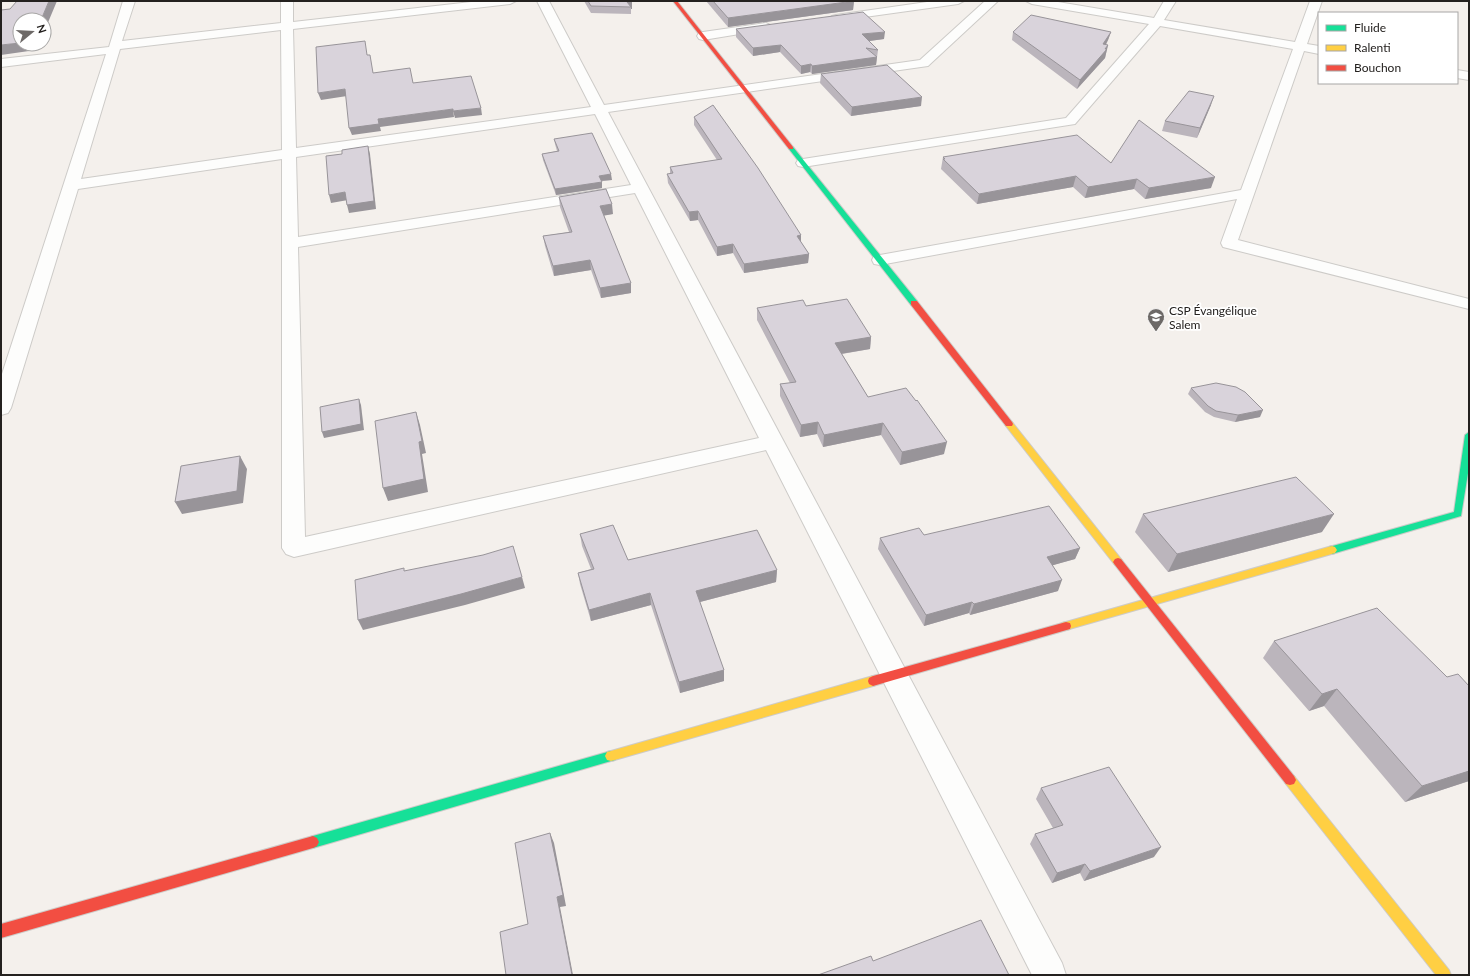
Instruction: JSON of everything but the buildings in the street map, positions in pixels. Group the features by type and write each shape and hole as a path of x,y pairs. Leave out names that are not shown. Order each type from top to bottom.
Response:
{"street":[{"path":"1,408 129,1"},
{"path":"287,1 294,548 772,442"},
{"path":"1,62 288,26 510,1"},
{"path":"543,1 1050,975"},
{"path":"675,1 1444,975"},
{"path":"826,19 958,1"},
{"path":"71,185 924,62 992,1"},
{"path":"1032,1 1318,50"},
{"path":"803,162 1070,121 1156,22 1170,1"},
{"path":"1316,1 1229,243 1469,304"},
{"path":"703,36 780,25"},
{"path":"1458,74 1469,76"},
{"path":"290,244 640,188"},
{"path":"880,260 1247,193"},
{"path":"1,931 1458,514 1469,435"}],"traffic: fast":[{"path":"791,148 914,303"},
{"path":"1332,550 1458,514 1469,435"},
{"path":"313,842 611,756"}],"traffic: slow":[{"path":"1009,424 1118,562"},
{"path":"1066,626 1332,550"},
{"path":"611,756 873,681"},
{"path":"1290,780 1444,975"}],"traffic: jam":[{"path":"675,1 791,148"},
{"path":"914,303 1009,424"},
{"path":"1118,562 1290,780"},
{"path":"873,681 1066,626"},
{"path":"1,931 313,842"}],"place":[{"name":"CSP Évangélique Salem","path":"1156,332"}]}
